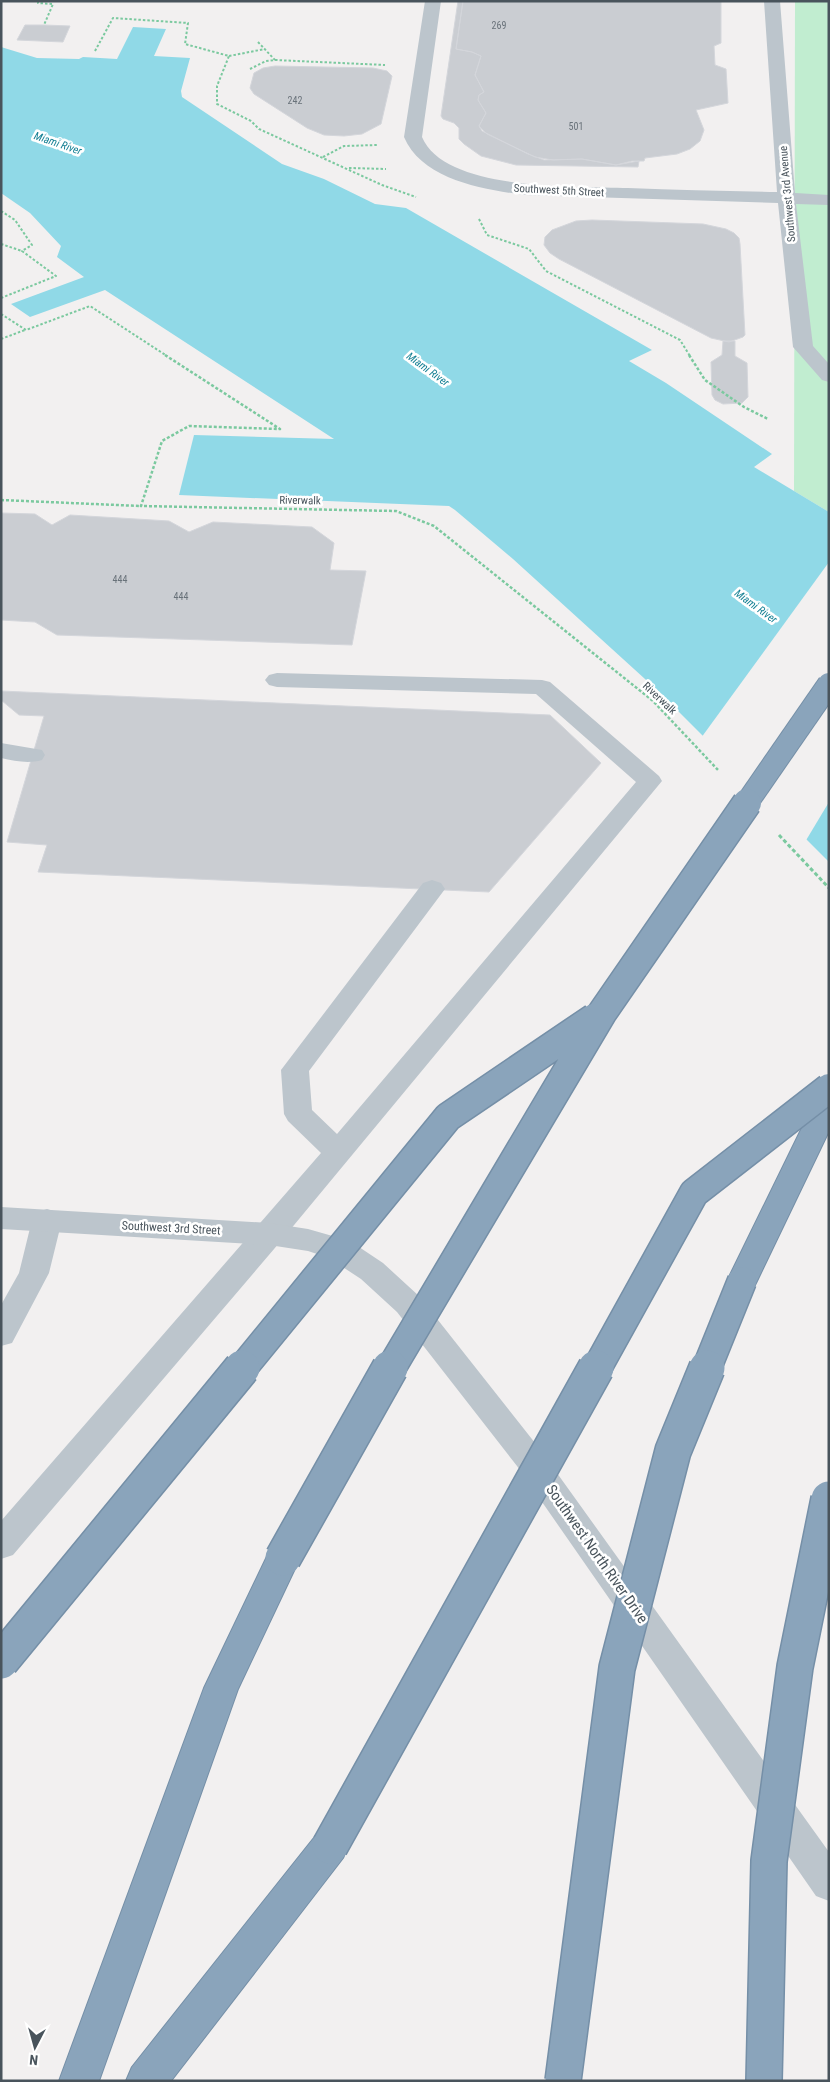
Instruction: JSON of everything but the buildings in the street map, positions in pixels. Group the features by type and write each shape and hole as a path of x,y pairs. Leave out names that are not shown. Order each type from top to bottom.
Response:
{"highway":[{"path":"79,2081 221,1688 283,1558 408,1340 602,1013 829,684"},
{"path":"1,1662 448,1118 602,1013"},
{"path":"146,2081 330,1846 694,1193 829,1088"},
{"path":"563,2081 588,1872 617,1668 673,1451 742,1281 829,1100"},
{"path":"764,2081 769,1861 795,1667 829,1499"}],"street":[{"name":"Southwest 5th Street","path":"432,1 413,129 414,142 434,162 474,180 533,191 829,200"},
{"name":"Southwest 3rd Avenue","path":"772,1 786,198 803,347 829,376"},
{"path":"1,1546 269,1234 650,781 542,687 276,680"},
{"path":"1,750 33,755"},
{"path":"338,1152 298,1114 295,1070 432,889"},
{"name":"Southwest 3rd Street","path":"1,1218 269,1234 308,1240 338,1249"},
{"path":"1,1334 34,1273 47,1220"},
{"name":"Southwest North River Drive","path":"338,1249 372,1271 408,1304 522,1450 829,1882"}],"path":[{"path":"38,1 38,3 54,2 44,25"},
{"path":"258,42 275,60"},
{"path":"229,56 265,49"},
{"path":"250,69 266,61 275,60 389,66"},
{"path":"323,157 344,146 378,145"},
{"path":"347,168 392,169"},
{"path":"1,211 15,220 32,244 22,251"},
{"path":"478,214 487,236 529,249 546,271 680,340 705,380 744,407 768,419"},
{"path":"1,244 22,251 56,276 1,298"},
{"path":"1,339 90,306 280,429 189,426 162,440 141,506"},
{"path":"1,314 26,330"},
{"name":"Riverwalk","path":"1,500 141,506 396,511 434,526 654,701 721,773"},
{"path":"775,831 829,888"}],"green space":[{"path":"795,1 829,1 829,512 794,491"}],"water":[{"name":"Miami River","path":"133,27 166,29 154,56 190,58 181,91 182,97 282,164 324,179 375,204 406,208 652,350 629,361 666,383 772,454 754,467 829,512 829,862 656,689 513,559 455,510 449,506 179,495 194,435 334,439 105,290 30,317 11,304 84,277 57,257 61,246 30,213 1,193 1,47 37,58 79,59 83,57 117,59"}],"pier":[{"path":"829,562 829,802 805,842 701,738"}]}
